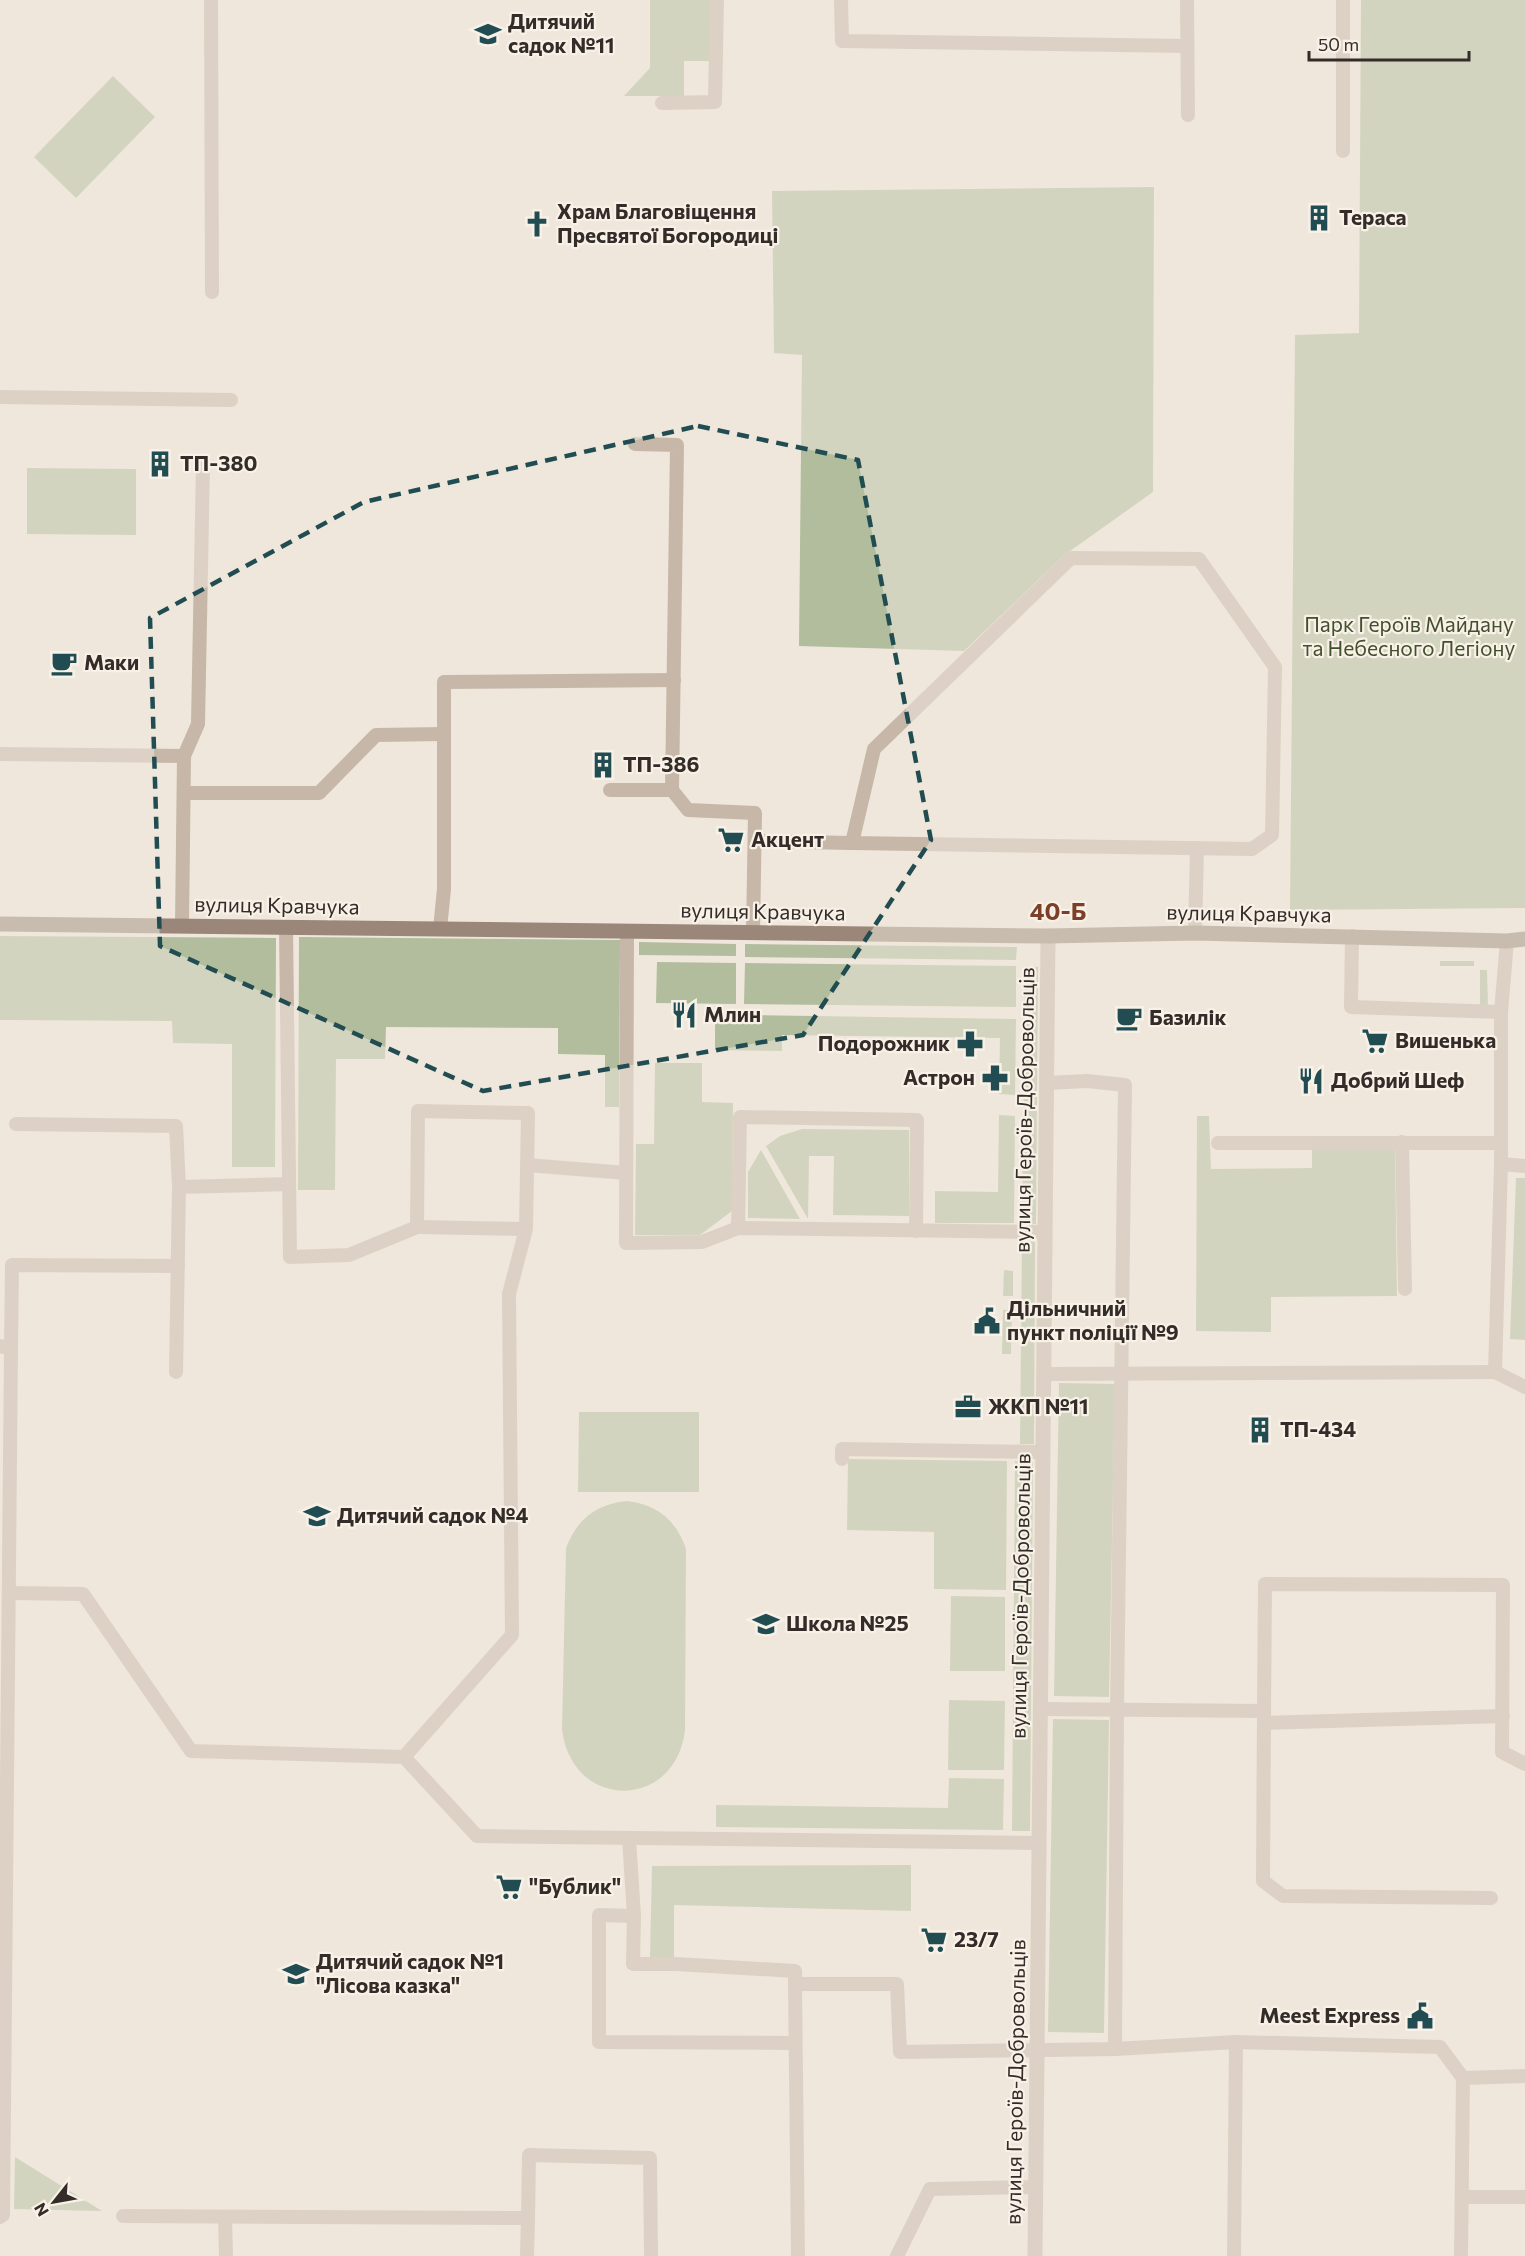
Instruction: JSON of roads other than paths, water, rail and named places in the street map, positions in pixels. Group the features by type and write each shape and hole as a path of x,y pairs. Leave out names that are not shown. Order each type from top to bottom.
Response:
{"street":[{"name":"вулиця Кравчука","path":"0,924 1048,936 1195,933 1507,941 1525,939"},
{"name":"вулиця Героїв-Добровольців","path":"1035,2256 1048,936"}],"lane":[{"path":"211,0 212,292"},
{"path":"662,103 715,102 717,0"},
{"path":"841,0 842,41 1187,46"},
{"path":"1187,0 1188,115"},
{"path":"1343,0 1343,152"},
{"path":"0,397 231,400"},
{"path":"635,444 677,445 672,790 688,810 755,813 753,933"},
{"path":"182,926 184,756 198,724 203,465"},
{"path":"755,841 852,843 1252,849 1272,835 1275,668 1199,559 1071,558 874,749 852,843"},
{"path":"440,929 444,889 444,682 674,680"},
{"path":"184,793 319,793 376,735 444,734"},
{"path":"0,754 184,756"},
{"path":"610,790 672,790"},
{"path":"1195,933 1197,848"},
{"path":"286,927 290,1257 349,1255 417,1227 526,1229"},
{"path":"627,932 626,1243 702,1242 738,1228 1045,1232"},
{"path":"1352,936 1351,1007 1501,1012"},
{"path":"1495,1372 1501,1164 1501,1012 1507,941"},
{"path":"1047,1083 1087,1081 1125,1085 1115,2049"},
{"path":"404,1757 512,1635 509,1294 526,1229 528,1113 418,1111 417,1227"},
{"path":"738,1228 740,1117 917,1120 916,1231"},
{"path":"16,1124 176,1126 179,1188 176,1372"},
{"path":"1402,1142 1405,1289"},
{"path":"1218,1143 1501,1143"},
{"path":"1501,1164 1525,1166"},
{"path":"527,1165 626,1173"},
{"path":"179,1188 289,1184"},
{"path":"0,2217 3,2215 4,1809 9,1593 6,1348 12,1266 178,1266"},
{"path":"1044,1374 1495,1372 1525,1387"},
{"path":"842,1459 842,1449 1043,1452"},
{"path":"1491,1898 1283,1896 1263,1881 1265,1584 1503,1585 1502,1752 1525,1764"},
{"path":"9,1593 83,1594 190,1751 404,1757 477,1836 1039,1843"},
{"path":"1040,1708 1264,1717 1503,1716"},
{"path":"629,1838 634,1916 633,1964 676,1964 795,1971 798,2256"},
{"path":"634,1916 599,1915 598,2042 795,2043"},
{"path":"795,1984 897,1984 900,2052 1115,2049 1236,2043 1440,2047 1463,2078 1461,2256"},
{"path":"1234,2256 1236,2043"},
{"path":"1463,2078 1525,2076"},
{"path":"527,2256 529,2156 650,2158 651,2256"},
{"path":"897,2256 930,2189 1036,2187"},
{"path":"1462,2197 1525,2197"},
{"path":"123,2216 528,2218"},
{"path":"225,2218 226,2256"}],"place":[{"name":"Дитячий садок №11","path":"488,34"},
{"name":"Тераса","path":"1319,218"},
{"name":"Храм Благовіщення Пресвятої Богородиці","path":"537,224"},
{"name":"ТП-380","path":"160,464"},
{"name":"Маки","path":"64,663"},
{"name":"ТП-386","path":"603,765"},
{"name":"Акцент","path":"731,840"},
{"name":"Млин","path":"684,1015"},
{"name":"Базилік","path":"1129,1018"},
{"name":"Вишенька","path":"1375,1041"},
{"name":"Подорожник","path":"970,1044"},
{"name":"Астрон","path":"995,1078"},
{"name":"Добрий Шеф","path":"1311,1081"},
{"name":"Дільничний пункт поліції №9","path":"987,1321"},
{"name":"ЖКП №11","path":"968,1407"},
{"name":"ТП-434","path":"1260,1430"},
{"name":"Дитячий садок №4","path":"317,1516"},
{"name":"Школа №25","path":"766,1624"},
{"name":"\"Бублик\"","path":"509,1887"},
{"name":"23/7","path":"934,1940"},
{"name":"Дитячий садок №1 \"Лісова казка\"","path":"296,1974"},
{"name":"Meest Express","path":"1420,2016"}],"district":[{"name":"40-Б","path":"1058,912"}],"park label":[{"name":"Парк Героїв Майдану та Небесного Легіону","path":"1409,637"}]}
